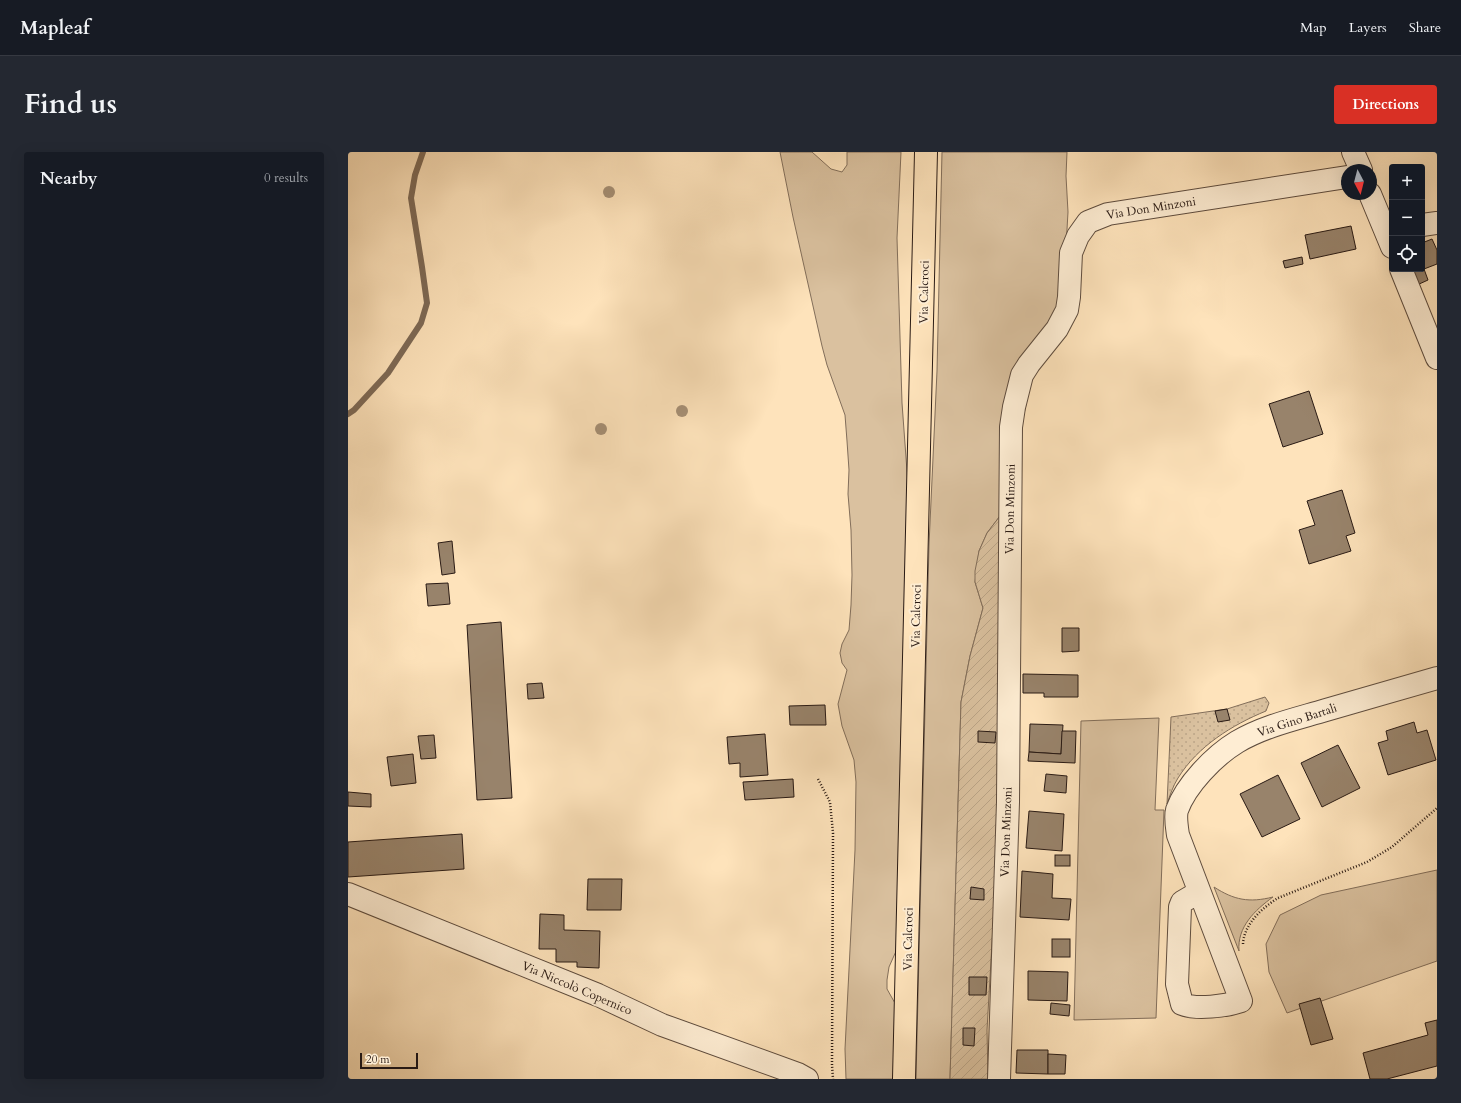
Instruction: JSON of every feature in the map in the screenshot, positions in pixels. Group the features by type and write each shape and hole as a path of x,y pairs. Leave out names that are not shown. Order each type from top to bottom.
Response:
{"main road":[{"name":"Via Calcroci","path":"904,1079 922,383 926,152"}],"street":[{"path":"1353,152 1358,164"},
{"name":"Via Don Minzoni","path":"999,1079 1008,802 1012,427 1014,407 1022,375 1057,329 1067,310 1071,253 1078,236 1088,222 1108,214 1341,178"},
{"path":"1373,200 1390,236"},
{"path":"1425,225 1437,223"},
{"path":"1402,272 1437,358"},
{"name":"Via Gino Bartali","path":"1199,892 1182,902 1180,907 1177,984 1182,1004 1194,1007 1231,1005 1241,1002 1178,835 1177,812 1188,790 1204,770 1218,756 1236,742 1257,732 1287,721 1437,678"},
{"name":"Via Niccolò Copernico","path":"348,894 598,994 662,1025 798,1074 806,1079"}],"path":[{"path":"818,779 830,802 833,833 833,1079"},
{"path":"1242,947 1245,932 1248,927 1268,904 1278,898 1367,862 1392,847 1437,808"}],"shaded area":[{"path":"780,152 812,152 831,169 842,172 847,165 847,152 901,152 897,238 902,403 908,485 897,949 889,967 887,980 887,989 896,1005 894,1079 846,1079 845,1049 855,850 856,782 854,760 842,726 838,704 847,670 842,663 840,653 842,644 849,630 851,605 851,530 848,494 849,470 847,441 845,415 827,365 822,346"},
{"path":"942,152 1067,152 1066,176 1068,212 1063,299 1039,344 1003,512 987,533 979,551 975,582 983,608 970,656 961,702 950,1079 916,1079 929,545 937,371"},
{"path":"1003,512 1003,598 994,908 987,1030 988,1079 950,1079 961,702 970,656 983,608 975,582 975,571 979,551 987,533"},
{"path":"1265,697 1269,703 1266,711 1228,730 1195,756 1178,778 1167,804 1171,717 1227,709"},
{"path":"1159,718 1155,810 1164,810 1156,1018 1074,1020 1081,721"},
{"path":"1437,870 1437,961 1287,1013 1269,972 1266,944 1280,915 1321,895"},
{"path":"1214,887 1228,895 1242,899 1256,900 1273,897 1248,920 1241,934 1239,951"}],"building":[{"path":"1351,226 1356,249 1310,259 1305,235"},
{"path":"1432,239 1437,250 1437,264 1425,269 1425,242"},
{"path":"1302,257 1303,264 1285,268 1283,261"},
{"path":"1412,272 1425,272 1428,280 1417,285"},
{"path":"1309,391 1323,434 1283,447 1269,404"},
{"path":"1342,490 1355,533 1346,536 1351,551 1309,564 1299,530 1315,525 1307,501"},
{"path":"452,541 455,573 442,575 438,543"},
{"path":"448,583 450,604 428,606 426,584"},
{"path":"501,622 512,798 477,800 467,625"},
{"path":"1062,628 1079,628 1079,651 1062,652"},
{"path":"1023,674 1078,675 1078,697 1044,697 1044,693 1023,693"},
{"path":"542,683 544,698 528,699 527,684"},
{"path":"825,705 826,725 790,725 789,706"},
{"path":"1227,709 1230,720 1218,722 1215,711"},
{"path":"1414,722 1417,733 1427,730 1436,760 1388,775 1378,743 1388,740 1386,731"},
{"path":"1030,724 1063,725 1061,754 1029,752"},
{"path":"978,731 996,732 995,743 978,742"},
{"path":"1062,731 1076,731 1075,763 1028,761 1029,752 1061,754"},
{"path":"765,734 768,775 740,777 740,763 729,764 727,737"},
{"path":"434,735 436,758 421,759 418,736"},
{"path":"1338,745 1360,788 1322,807 1301,763"},
{"path":"413,754 416,783 391,786 387,757"},
{"path":"1046,774 1067,776 1066,793 1044,791"},
{"path":"1278,775 1300,819 1262,837 1240,794"},
{"path":"793,779 794,797 745,800 743,782"},
{"path":"348,792 371,794 371,807 348,806"},
{"path":"1029,811 1064,814 1062,851 1026,848"},
{"path":"462,834 464,869 348,877 348,842"},
{"path":"1055,855 1070,855 1070,866 1055,866"},
{"path":"1022,871 1053,874 1052,898 1071,899 1069,920 1020,917"},
{"path":"588,879 622,879 621,910 587,910"},
{"path":"971,887 984,889 984,900 970,899"},
{"path":"540,914 564,915 564,930 600,931 599,968 577,967 577,962 556,962 556,949 539,949"},
{"path":"1052,939 1070,939 1070,957 1052,957"},
{"path":"1028,971 1068,972 1067,1001 1028,1000"},
{"path":"969,977 987,977 986,995 969,995"},
{"path":"1320,998 1333,1039 1311,1045 1299,1004"},
{"path":"1051,1003 1070,1005 1069,1016 1050,1014"},
{"path":"1437,1020 1437,1066 1387,1079 1370,1079 1363,1053 1428,1035 1425,1023"},
{"path":"963,1028 975,1028 974,1046 963,1045"},
{"path":"1017,1050 1048,1050 1048,1074 1016,1073"},
{"path":"1048,1054 1066,1055 1065,1074 1048,1074"}],"waterway":[{"path":"348,414 354,410 388,373 421,323 427,303 411,198 415,175 423,152"}]}
